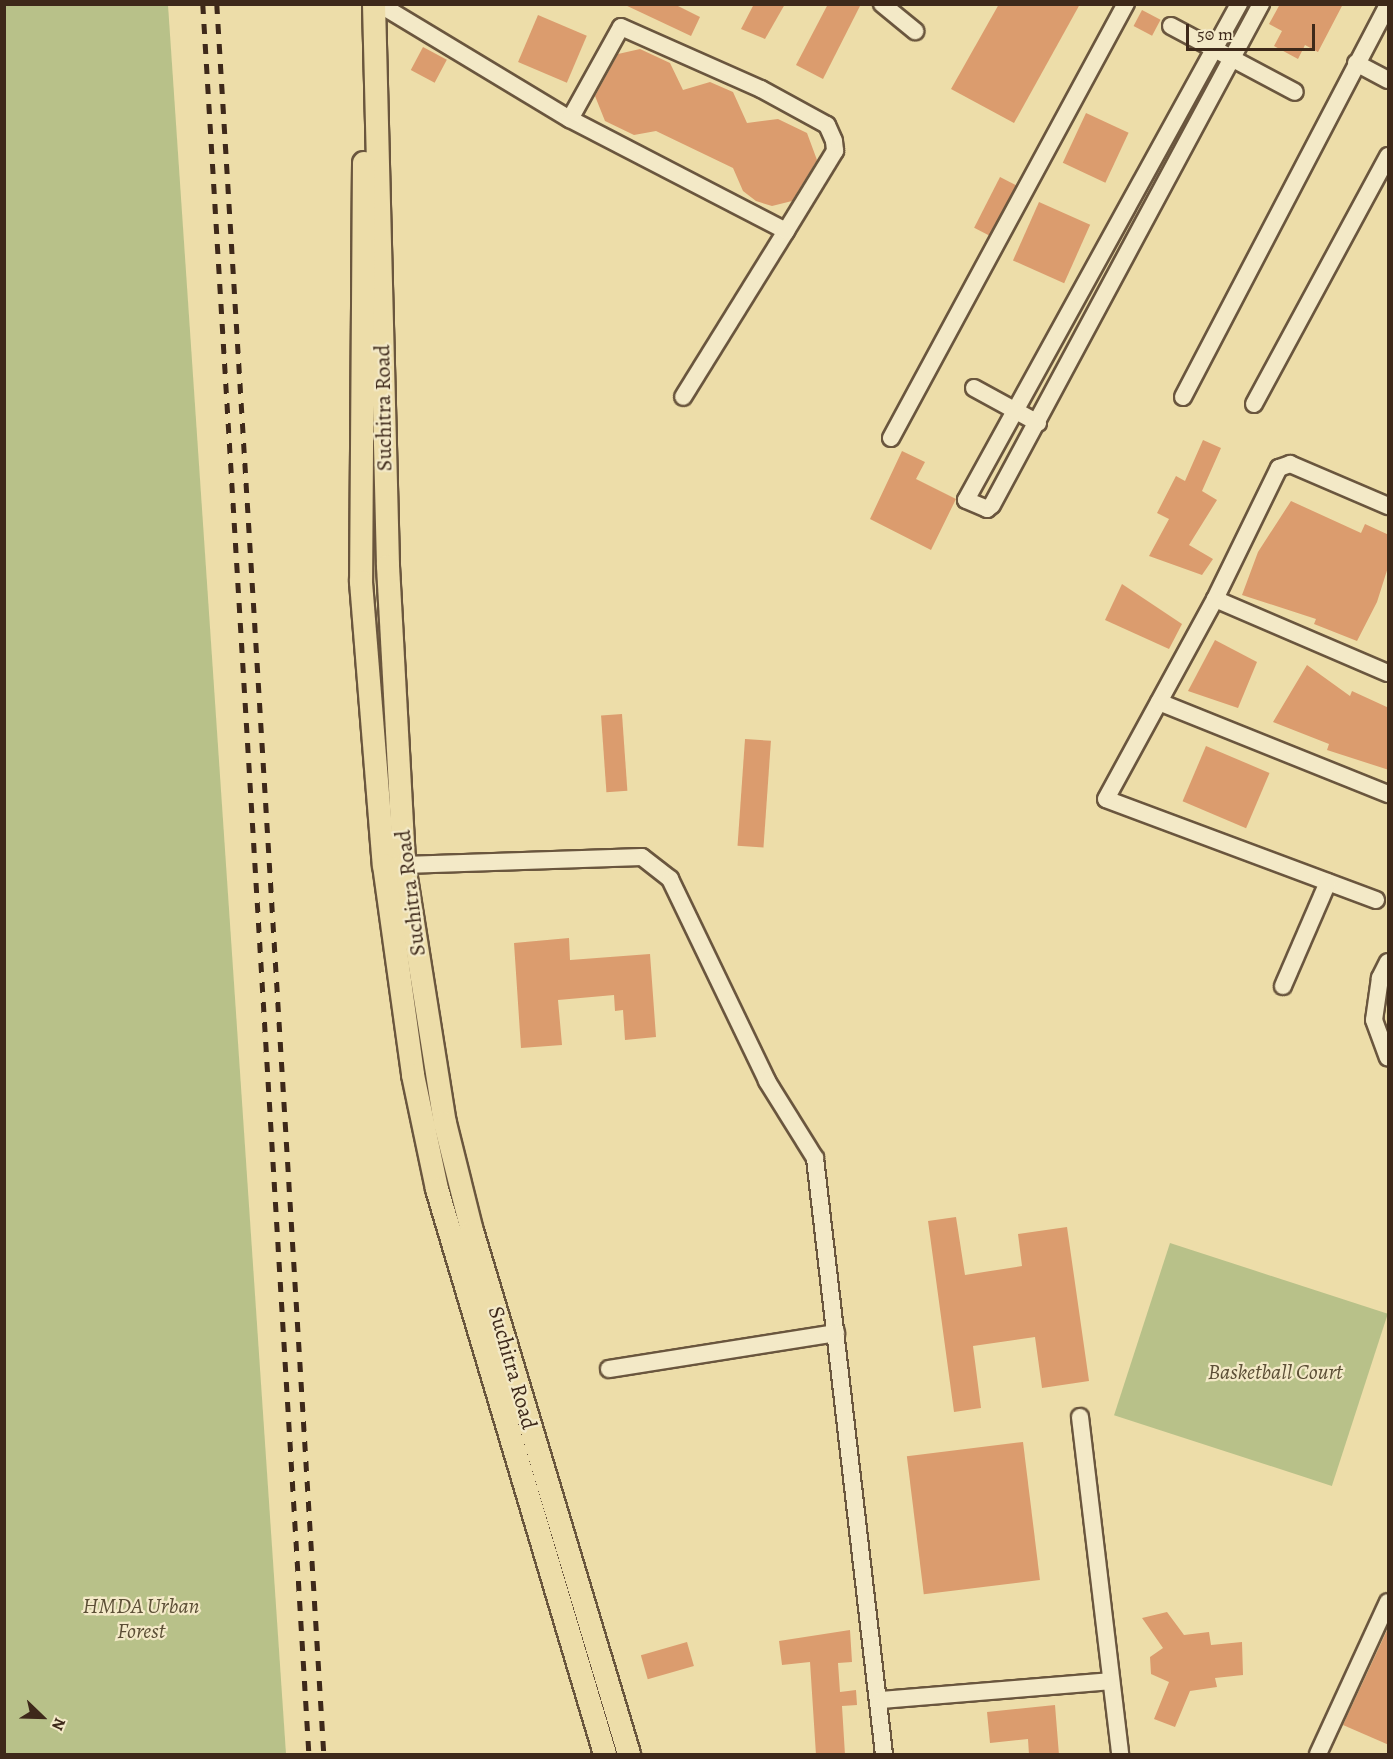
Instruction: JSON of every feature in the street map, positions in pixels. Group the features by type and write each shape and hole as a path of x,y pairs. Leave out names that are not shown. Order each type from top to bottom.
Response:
{"main road":[{"name":"Suchitra Road","path":"360,4 374,451 405,865 445,1123 472,1231 596,1684 605,1755"},
{"name":"Suchitra Road","path":"377,4 374,451 361,582 384,865 413,1075 437,1189 596,1684 629,1755"}],"street":[{"path":"377,4 570,119 786,231"},
{"path":"882,4 915,31"},
{"path":"891,438 1126,4"},
{"path":"1239,4 966,500 990,508 1038,423 1261,4"},
{"path":"1183,397 1356,63 1389,5"},
{"path":"1171,26 1295,92"},
{"path":"570,119 621,27 761,89 827,125 834,141 835,151 683,397"},
{"path":"1356,63 1389,81"},
{"path":"1254,404 1389,156"},
{"path":"1065,319 1086,331"},
{"path":"974,388 1038,423"},
{"path":"1376,900 1106,799 1215,599 1283,465 1389,506"},
{"path":"1215,599 1389,673"},
{"path":"1159,702 1389,794"},
{"path":"405,865 642,857 670,879 767,1081 815,1158 880,1700 884,1755"},
{"path":"1283,986 1328,882"},
{"path":"1389,962 1380,978 1374,1020 1389,1058"},
{"path":"609,1369 836,1333"},
{"path":"1080,1417 1120,1755"},
{"path":"1318,1755 1389,1602"},
{"path":"880,1700 1110,1681"}],"green space":[{"name":"HMDA Urban Forest","path":"5,4 168,5 286,1754 5,1754"},
{"name":"Basketball Court","path":"1170,1243 1388,1314 1332,1486 1114,1415"}],"building":[{"path":"623,4 674,4 700,17 691,36"},
{"path":"754,4 785,4 765,39 741,29"},
{"path":"828,4 861,4 823,79 796,65"},
{"path":"999,4 1080,4 1014,123 951,89"},
{"path":"1280,4 1343,4 1318,52 1305,45 1298,59 1274,46 1282,31 1269,24"},
{"path":"1142,10 1161,20 1152,36 1134,26"},
{"path":"538,15 587,36 567,83 518,62"},
{"path":"423,47 447,60 435,83 411,70"},
{"path":"640,49 670,63 683,90 710,82 733,92 747,123 778,119 807,133 817,160 792,201 772,206 756,201 743,191 733,168 656,131 634,135 605,121 595,96 618,54"},
{"path":"1086,113 1129,133 1105,183 1063,163"},
{"path":"1000,177 1016,185 990,236 974,228"},
{"path":"1039,202 1090,225 1064,283 1013,260"},
{"path":"1203,440 1221,448 1202,491 1217,500 1189,545 1213,559 1202,575 1149,556 1169,519 1157,513 1176,476 1185,481"},
{"path":"902,451 925,462 916,479 956,499 931,550 870,519"},
{"path":"1291,501 1361,533 1365,524 1389,535 1389,564 1377,602 1357,641 1314,624 1316,619 1242,595 1258,552"},
{"path":"1122,584 1182,624 1169,649 1105,620"},
{"path":"1215,640 1257,662 1238,708 1188,691"},
{"path":"1307,665 1350,696 1352,691 1389,708 1389,770 1327,750 1329,744 1273,722"},
{"path":"622,714 627,791 606,792 601,715"},
{"path":"745,739 771,741 763,848 738,846"},
{"path":"1206,746 1270,773 1246,828 1183,801"},
{"path":"569,938 570,960 650,954 656,1037 625,1040 623,1010 615,1011 614,995 558,1000 562,1045 521,1048 514,943"},
{"path":"956,1217 965,1275 1022,1266 1018,1234 1067,1227 1089,1381 1042,1388 1035,1337 973,1346 981,1408 954,1412 928,1221"},
{"path":"1023,1442 1040,1580 924,1594 907,1456"},
{"path":"1167,1612 1184,1635 1209,1632 1211,1645 1242,1642 1243,1675 1215,1678 1217,1687 1190,1691 1175,1727 1154,1719 1169,1682 1151,1674 1150,1657 1163,1648 1142,1618"},
{"path":"1389,1626 1389,1745 1343,1725"},
{"path":"850,1630 852,1662 838,1663 840,1692 856,1690 857,1705 842,1706 845,1755 816,1755 810,1662 782,1665 779,1641"},
{"path":"687,1642 694,1666 648,1679 641,1655"},
{"path":"1055,1705 1059,1755 1029,1755 1028,1739 990,1743 987,1712"}],"railway":[{"path":"203,4 309,1754"},
{"path":"217,4 324,1754"}]}
